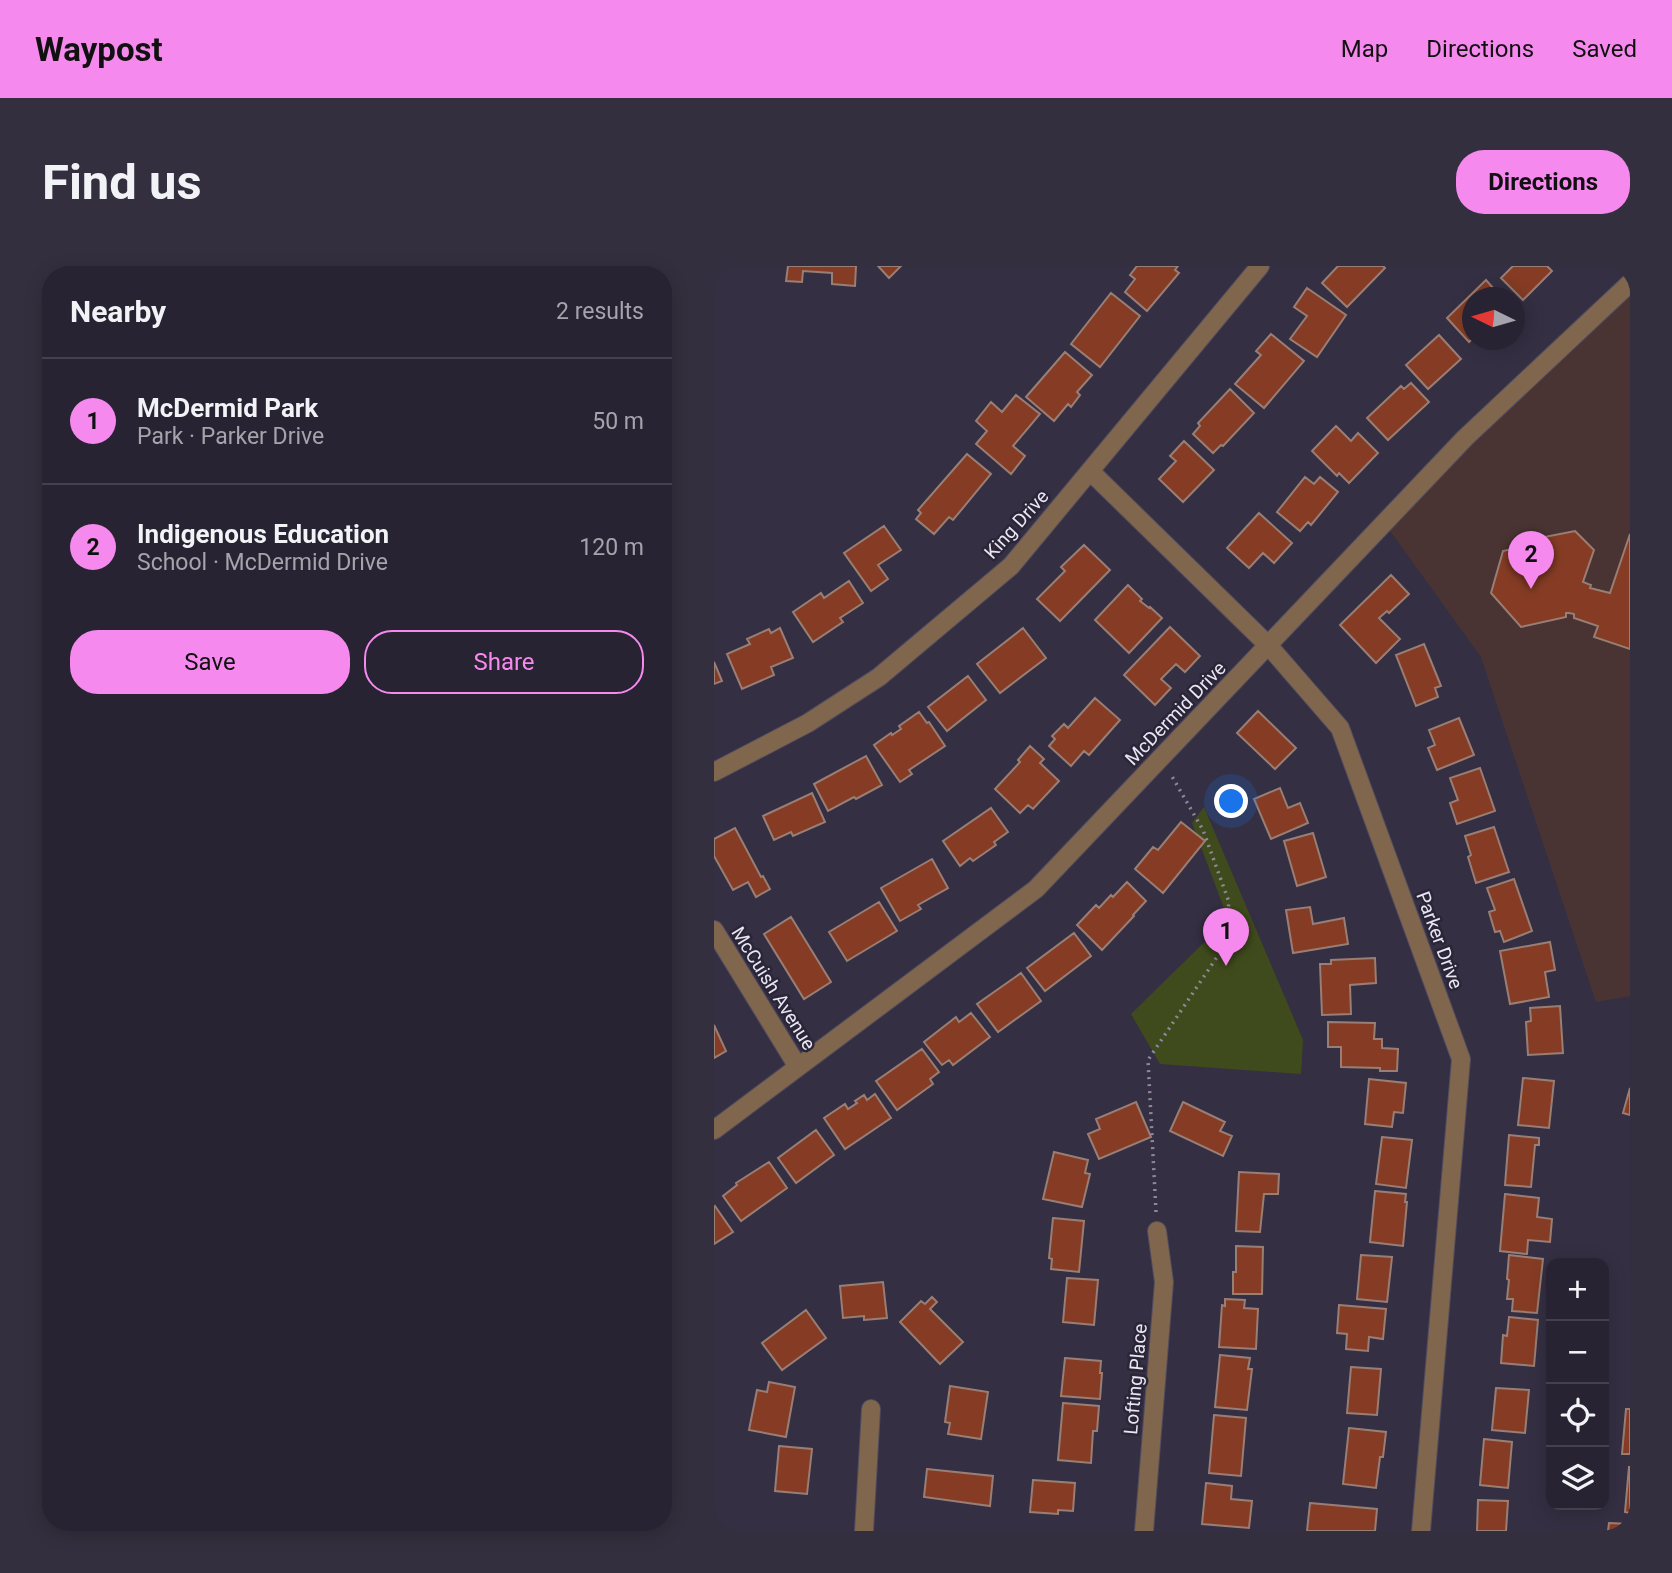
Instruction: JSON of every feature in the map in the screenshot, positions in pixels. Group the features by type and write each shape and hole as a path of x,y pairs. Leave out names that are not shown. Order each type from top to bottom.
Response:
{"street":[{"name":"King Drive","path":"714,772 808,723 879,677 1011,565 1260,266"},
{"name":"McDermid Drive","path":"714,1130 1036,890 1465,438 1630,283"},
{"name":"Parker Drive","path":"1090,471 1268,645 1340,728 1461,1059 1421,1531"},
{"name":"McCuish Avenue","path":"714,930 798,1067"},
{"name":"Lofting Place","path":"1144,1531 1164,1282 1157,1231"},
{"path":"864,1531 871,1409"}],"path":[{"path":"1157,1231 1148,1060 1223,948 1229,902 1203,830 1161,757"}],"shaded area":[{"path":"1630,270 1630,996 1596,1002 1481,657 1383,521"}],"green space":[{"path":"1204,807 1303,1040 1301,1074 1160,1064 1131,1014 1228,919 1192,823"}],"building":[{"path":"788,266 856,266 855,286 832,284 832,273 803,271 802,282 786,281"},
{"path":"878,266 901,266 889,278"},
{"path":"1137,266 1178,266 1175,270 1179,273 1147,311 1125,292 1135,279 1130,275"},
{"path":"1338,266 1385,268 1347,307 1322,283"},
{"path":"1513,266 1547,266 1552,271 1525,298 1525,287 1510,287 1501,278"},
{"path":"1486,280 1492,287 1479,287"},
{"path":"1307,288 1346,315 1317,357 1290,339 1307,316 1294,307"},
{"path":"1111,293 1140,316 1100,367 1071,344"},
{"path":"1462,303 1462,334 1447,318"},
{"path":"1271,334 1304,361 1264,408 1235,384 1261,355 1256,351"},
{"path":"1439,335 1461,359 1428,389 1406,365"},
{"path":"1065,352 1092,375 1077,392 1080,395 1071,407 1068,404 1054,421 1026,397"},
{"path":"1411,383 1429,402 1388,440 1367,418 1401,386 1404,389"},
{"path":"1230,389 1254,413 1213,453 1193,434 1200,426 1198,423"},
{"path":"1016,395 1040,414 1013,446 1025,456 1011,474 976,444 987,431 976,421 991,402 1002,412"},
{"path":"1336,426 1351,441 1358,433 1378,453 1349,483 1339,473 1337,476 1312,451"},
{"path":"1184,441 1214,470 1183,502 1159,479 1176,461 1170,456"},
{"path":"967,454 991,474 953,520 949,517 934,534 916,519 921,513 918,510"},
{"path":"1305,477 1314,484 1320,477 1338,492 1311,525 1308,522 1300,531 1277,512"},
{"path":"1259,513 1292,543 1274,563 1263,553 1249,568 1227,548"},
{"path":"884,526 901,550 878,565 888,579 871,591 844,553"},
{"path":"1575,531 1594,550 1583,582 1591,585 1590,588 1610,593 1630,534 1630,649 1594,637 1598,626 1574,618 1574,614 1566,613 1566,617 1521,627 1491,593 1503,551 1530,545 1529,540"},
{"path":"1084,545 1110,570 1060,621 1037,599 1065,571 1061,567"},
{"path":"1391,575 1409,594 1389,613 1387,611 1379,618 1400,639 1376,663 1340,625"},
{"path":"849,581 863,603 840,618 843,622 813,642 793,612 821,593 824,598"},
{"path":"1128,585 1142,599 1140,601 1162,618 1129,653 1095,620"},
{"path":"1170,627 1200,656 1185,672 1176,664 1161,679 1171,688 1155,705 1124,675"},
{"path":"780,628 793,658 771,667 774,675 742,689 727,654 750,644 747,639 769,629 771,633"},
{"path":"1023,628 1046,658 1000,693 977,664"},
{"path":"1424,644 1441,686 1435,688 1438,697 1416,706 1396,655"},
{"path":"714,662 722,681 714,684"},
{"path":"968,676 986,700 947,731 928,707"},
{"path":"1095,698 1120,720 1089,755 1084,751 1071,766 1049,746 1055,739 1052,736 1064,724 1068,728"},
{"path":"1258,711 1296,748 1275,769 1237,733"},
{"path":"919,712 945,746 909,770 912,774 900,782 874,745 901,729 899,726"},
{"path":"1459,718 1474,755 1437,770 1428,748 1435,745 1429,730"},
{"path":"1030,746 1044,759 1040,763 1059,781 1033,809 1028,805 1020,813 995,789 1020,762 1018,760"},
{"path":"866,756 882,785 828,811 814,784"},
{"path":"1480,768 1495,811 1457,824 1450,803 1458,800 1450,778"},
{"path":"1280,788 1288,808 1300,803 1308,823 1271,839 1254,799"},
{"path":"812,793 825,822 793,836 791,832 774,840 763,816"},
{"path":"991,808 1008,832 994,842 996,845 973,861 970,858 960,866 943,841"},
{"path":"1181,822 1205,841 1163,893 1135,869 1153,847 1158,850"},
{"path":"1494,827 1509,872 1476,883 1465,836"},
{"path":"735,828 770,889 756,897 748,882 733,890 714,856 714,839"},
{"path":"1313,833 1326,877 1297,886 1284,841"},
{"path":"932,859 948,888 918,905 921,909 900,921 881,888"},
{"path":"1514,879 1532,931 1504,942 1500,931 1495,932 1489,912 1495,910 1487,888"},
{"path":"1127,882 1146,901 1102,950 1077,925 1096,905 1099,908"},
{"path":"879,902 897,931 847,961 829,932"},
{"path":"1310,907 1313,924 1344,918 1348,944 1293,953 1286,910"},
{"path":"791,917 831,982 804,999 764,934"},
{"path":"1074,933 1091,956 1045,991 1027,968"},
{"path":"1550,942 1555,970 1545,972 1549,997 1510,1004 1500,951"},
{"path":"1375,958 1376,983 1350,985 1351,1014 1322,1015 1320,964 1331,964 1331,960"},
{"path":"1021,973 1041,1001 998,1032 977,1004"},
{"path":"1560,1006 1563,1053 1528,1055 1526,1022 1531,1021 1530,1008"},
{"path":"971,1013 990,1037 953,1065 949,1060 942,1065 924,1042 956,1017 959,1022"},
{"path":"1328,1022 1375,1023 1374,1039 1382,1039 1382,1048 1398,1049 1397,1071 1341,1067 1341,1047 1328,1047"},
{"path":"714,1025 726,1051 714,1058"},
{"path":"922,1049 939,1072 930,1079 933,1084 897,1110 876,1081"},
{"path":"1523,1078 1554,1081 1549,1128 1518,1125"},
{"path":"1369,1079 1406,1083 1403,1113 1394,1112 1392,1127 1365,1124"},
{"path":"1630,1088 1630,1115 1623,1113"},
{"path":"875,1094 891,1118 845,1149 824,1118 845,1104 848,1109 864,1095 867,1100"},
{"path":"1136,1102 1151,1137 1099,1159 1088,1134 1100,1129 1096,1119"},
{"path":"1183,1102 1225,1122 1220,1131 1232,1136 1223,1156 1170,1131"},
{"path":"816,1130 834,1155 796,1183 778,1158"},
{"path":"1509,1135 1539,1138 1539,1145 1535,1145 1531,1187 1505,1185"},
{"path":"1382,1137 1412,1140 1406,1188 1376,1184"},
{"path":"1054,1152 1088,1160 1085,1173 1090,1174 1082,1207 1043,1199"},
{"path":"769,1162 787,1188 741,1221 723,1196 737,1185 736,1183"},
{"path":"1239,1172 1279,1174 1278,1194 1264,1194 1260,1232 1236,1231"},
{"path":"1375,1191 1406,1194 1403,1246 1370,1242"},
{"path":"1505,1194 1539,1198 1537,1217 1552,1219 1550,1242 1528,1240 1527,1254 1500,1251"},
{"path":"714,1207 733,1232 714,1244"},
{"path":"1053,1218 1084,1221 1079,1272 1051,1269 1052,1259 1049,1258"},
{"path":"1236,1246 1263,1247 1262,1294 1233,1294"},
{"path":"1361,1255 1392,1257 1387,1302 1357,1299"},
{"path":"1509,1255 1543,1259 1537,1313 1512,1311 1513,1299 1507,1299"},
{"path":"1067,1278 1098,1280 1094,1325 1063,1322"},
{"path":"883,1282 887,1318 843,1318 840,1286"},
{"path":"932,1297 937,1302 930,1309 963,1342 940,1364 900,1322 921,1301 925,1304"},
{"path":"1225,1299 1245,1300 1244,1308 1258,1309 1256,1349 1219,1347 1222,1305 1225,1306"},
{"path":"1339,1305 1386,1309 1383,1339 1369,1337 1368,1351 1346,1349 1347,1334 1337,1333"},
{"path":"806,1310 826,1338 782,1370 762,1343"},
{"path":"1509,1317 1538,1320 1534,1366 1501,1363 1503,1335 1507,1336"},
{"path":"1220,1355 1250,1358 1248,1369 1252,1369 1247,1410 1215,1407"},
{"path":"1065,1358 1101,1361 1100,1399 1061,1396"},
{"path":"1351,1367 1381,1369 1377,1415 1347,1413"},
{"path":"769,1382 795,1387 786,1437 749,1430 757,1390 767,1392"},
{"path":"950,1386 988,1392 981,1439 948,1434 950,1423 945,1422"},
{"path":"1496,1388 1529,1390 1525,1433 1492,1430"},
{"path":"1063,1403 1099,1406 1097,1431 1093,1431 1091,1463 1058,1460"},
{"path":"1626,1409 1630,1409 1630,1454 1622,1454"},
{"path":"1214,1415 1246,1418 1241,1476 1209,1473"},
{"path":"1349,1428 1386,1432 1376,1488 1343,1484"},
{"path":"1484,1439 1512,1442 1508,1488 1480,1485"},
{"path":"779,1446 812,1449 807,1494 775,1491"},
{"path":"1630,1467 1630,1513 1625,1512"},
{"path":"927,1469 993,1476 990,1506 924,1497"},
{"path":"1033,1480 1075,1483 1073,1511 1058,1510 1058,1514 1030,1512"},
{"path":"1206,1483 1232,1486 1231,1499 1252,1501 1249,1528 1202,1524"},
{"path":"1478,1500 1508,1501 1506,1531 1477,1531"},
{"path":"1310,1503 1377,1509 1375,1531 1307,1531"},
{"path":"1609,1523 1630,1524 1630,1531 1608,1531"}],"place":[{"name":"Indigenous Education","path":"1531,589"},
{"name":"McDermid Park","path":"1226,966"}]}
